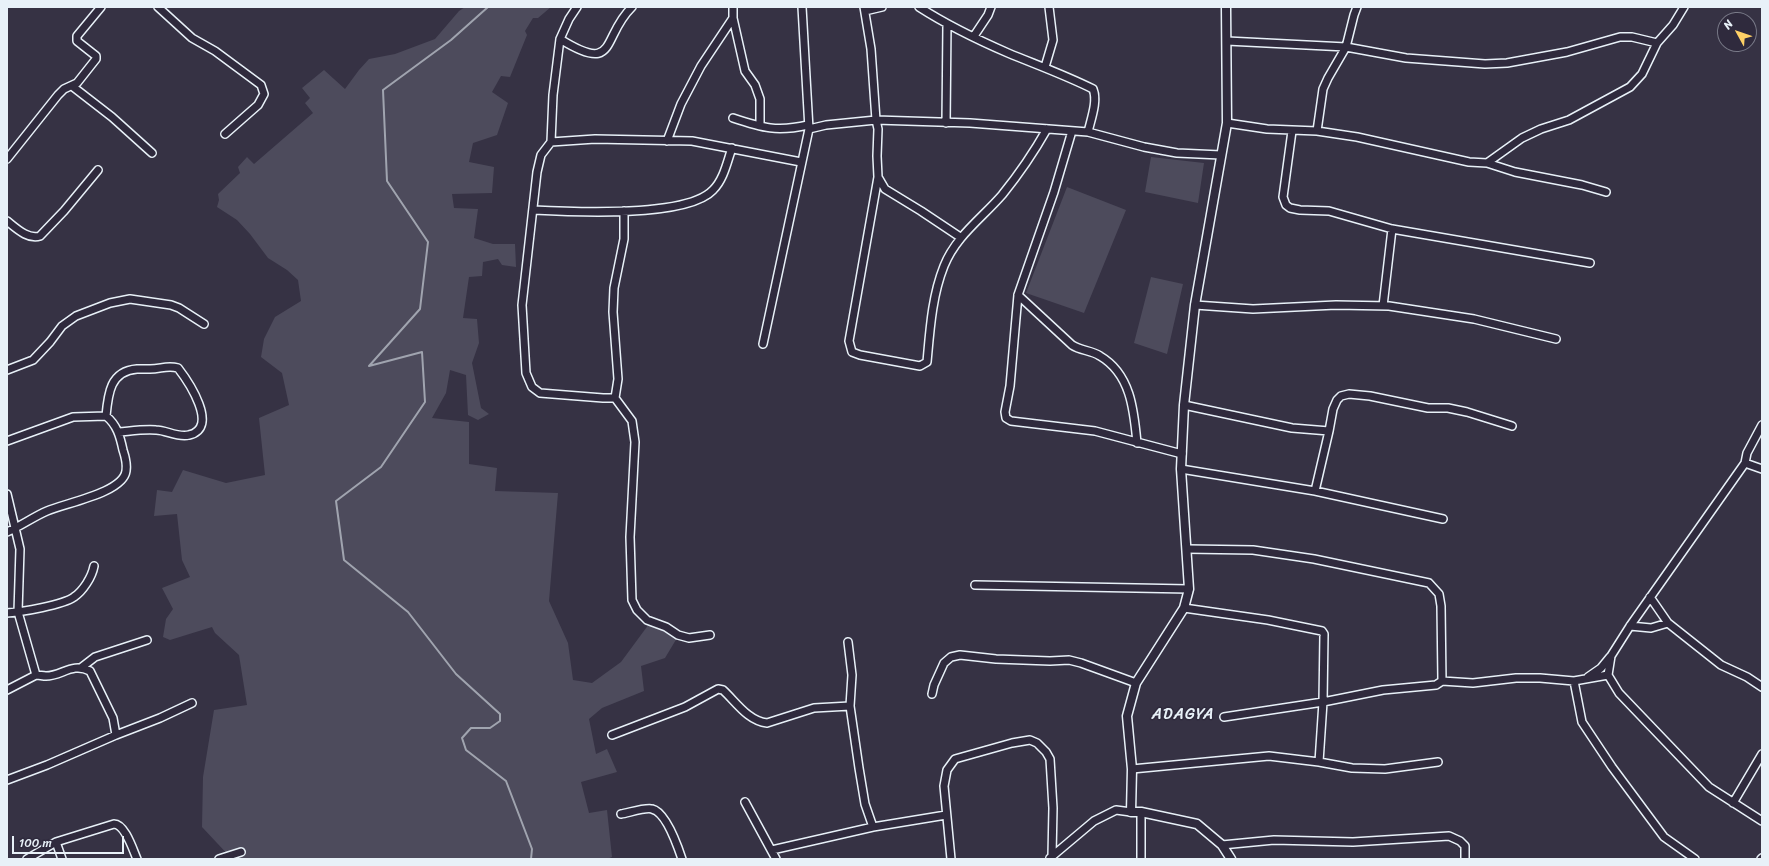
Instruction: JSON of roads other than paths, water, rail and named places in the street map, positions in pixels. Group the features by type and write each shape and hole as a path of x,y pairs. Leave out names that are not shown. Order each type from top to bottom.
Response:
{"street":[{"path":"7,159 58,95 64,89 77,83 96,59 96,56 77,41 77,36 101,7"},
{"path":"158,7 192,38 215,50 261,85 264,94 258,104 225,134"},
{"path":"577,7 568,19 560,39 553,94 551,142 541,155 537,172 522,305 526,373 532,387 540,393 595,398 615,398"},
{"path":"560,39 588,54 596,54 604,51 624,15 632,7"},
{"path":"733,7 733,18 745,71 755,86 760,99 760,126"},
{"path":"763,344 809,127 802,7"},
{"path":"882,7 864,9 871,49 876,120 878,129 878,178 849,342 852,352 909,365 920,366 927,362 932,311 944,265 960,238 1001,196 1017,176 1047,129"},
{"path":"919,7 947,24 1010,54 1044,67 1093,89 1095,94 1088,132"},
{"path":"974,36 988,16 991,7"},
{"path":"1044,67 1053,40 1049,7"},
{"path":"1131,812 1132,769 1127,716 1136,683 1184,608 1189,588 1181,469 1184,405 1195,305 1227,123 1226,7"},
{"path":"1316,131 1323,89 1346,47 1357,7"},
{"path":"1487,163 1522,138 1541,129 1569,120 1630,87 1642,74 1657,43 1673,25 1684,7"},
{"path":"667,141 681,104 701,66 733,18"},
{"path":"946,123 947,24"},
{"path":"1227,41 1346,47 1406,58 1485,64 1507,63 1567,52 1620,37 1632,37 1657,43"},
{"path":"72,86 112,117 152,153"},
{"path":"733,118 773,129 789,129 876,120 1088,132 1144,147 1177,153 1221,155"},
{"path":"1227,123 1267,129 1316,131 1357,137 1469,162 1487,163 1515,172 1582,185 1606,192"},
{"path":"1072,131 1054,192 1018,295 1010,386 1005,412 1006,418 1011,421 1095,431 1182,454"},
{"path":"1292,131 1283,197 1286,205 1290,208 1300,210 1329,211 1392,229 1590,263"},
{"path":"551,142 595,139 692,141 801,162"},
{"path":"533,210 572,212 624,211 673,207 687,204 712,191 720,182 732,148"},
{"path":"7,221 29,237 35,238 40,236 64,211 98,170"},
{"path":"878,178 885,189 921,211 960,238"},
{"path":"624,211 624,240 614,288 613,312 618,379 615,398 632,421 635,442 630,536 632,600 637,610 647,620 666,627 678,635 689,638 710,635"},
{"path":"1383,306 1392,229"},
{"path":"1018,295 1078,350 1100,356 1122,375 1134,409 1137,442"},
{"path":"7,370 33,360 50,342 62,326 76,316 110,303 130,299 170,305 179,308 204,324"},
{"path":"1195,305 1253,309 1336,305 1383,306 1474,319 1556,338"},
{"path":"106,416 108,392 118,376 128,371 137,369 150,369 169,366 178,368 192,390 203,417 201,425 197,431 189,435 177,435 156,430 119,432"},
{"path":"1315,491 1333,409 1337,400 1341,396 1348,394 1370,396 1428,408 1455,409 1512,426"},
{"path":"1184,405 1285,426 1329,431"},
{"path":"7,441 73,417 106,416 113,422 119,432 126,472 120,482 86,500 47,511 16,529 7,532"},
{"path":"1586,678 1600,668 1611,656 1650,597 1745,463 1747,453 1762,425"},
{"path":"1745,463 1762,469"},
{"path":"1181,469 1315,491 1443,518"},
{"path":"7,494 20,549 18,612 36,675"},
{"path":"1187,549 1253,550 1314,559 1429,583 1439,594 1441,606 1442,681"},
{"path":"7,613 18,612 72,598 79,593 93,573 94,566"},
{"path":"975,585 1189,588"},
{"path":"1650,597 1668,623 1721,665 1746,677 1762,687"},
{"path":"1184,608 1268,620 1322,631 1324,634 1323,702 1319,762"},
{"path":"1630,626 1651,628 1668,623"},
{"path":"7,690 36,675 47,677 82,667 95,657 147,640"},
{"path":"848,642 852,675 850,706 860,776 873,827"},
{"path":"932,694 934,685 944,663 951,657 960,655 996,659 1050,661 1069,660 1136,683"},
{"path":"1611,656 1608,675 1619,693 1709,787 1762,821"},
{"path":"82,667 90,671 94,678 113,718 116,735"},
{"path":"1224,717 1323,702 1383,690 1436,685 1442,681 1473,683 1516,678 1540,678 1574,681 1608,675"},
{"path":"1574,681 1582,722 1612,767 1664,837 1695,859"},
{"path":"612,735 685,707 718,689 723,690 748,715 763,723 814,708 850,706"},
{"path":"7,780 160,718 192,703"},
{"path":"951,859 944,778 947,770 955,759 1012,743 1030,740 1037,743 1046,752 1050,760 1053,808 1050,858"},
{"path":"1732,803 1762,754"},
{"path":"1132,769 1269,756 1319,762 1352,768 1385,769 1438,762"},
{"path":"745,802 776,859"},
{"path":"621,814 651,808 657,811 674,834 682,859"},
{"path":"1050,858 1094,821 1116,810 1141,812 1197,824 1222,845 1231,859"},
{"path":"1140,859 1141,812"},
{"path":"772,850 873,827 946,815"},
{"path":"27,859 56,842 86,832 118,824 124,831 137,859"},
{"path":"1222,845 1274,840 1353,842 1449,836 1460,841 1465,846 1465,859"},
{"path":"56,842 62,859"},
{"path":"219,859 242,852"}],"waterway":[{"path":"488,7 451,40 383,90 387,181 428,242 420,309 369,366 422,352 425,402 381,467 336,501 344,560 408,612 456,674 500,714 500,721 490,728 471,728 462,738 466,750 506,781 532,849 531,859"}],"district":[{"name":"ADAGYA","path":"1183,715"}]}
